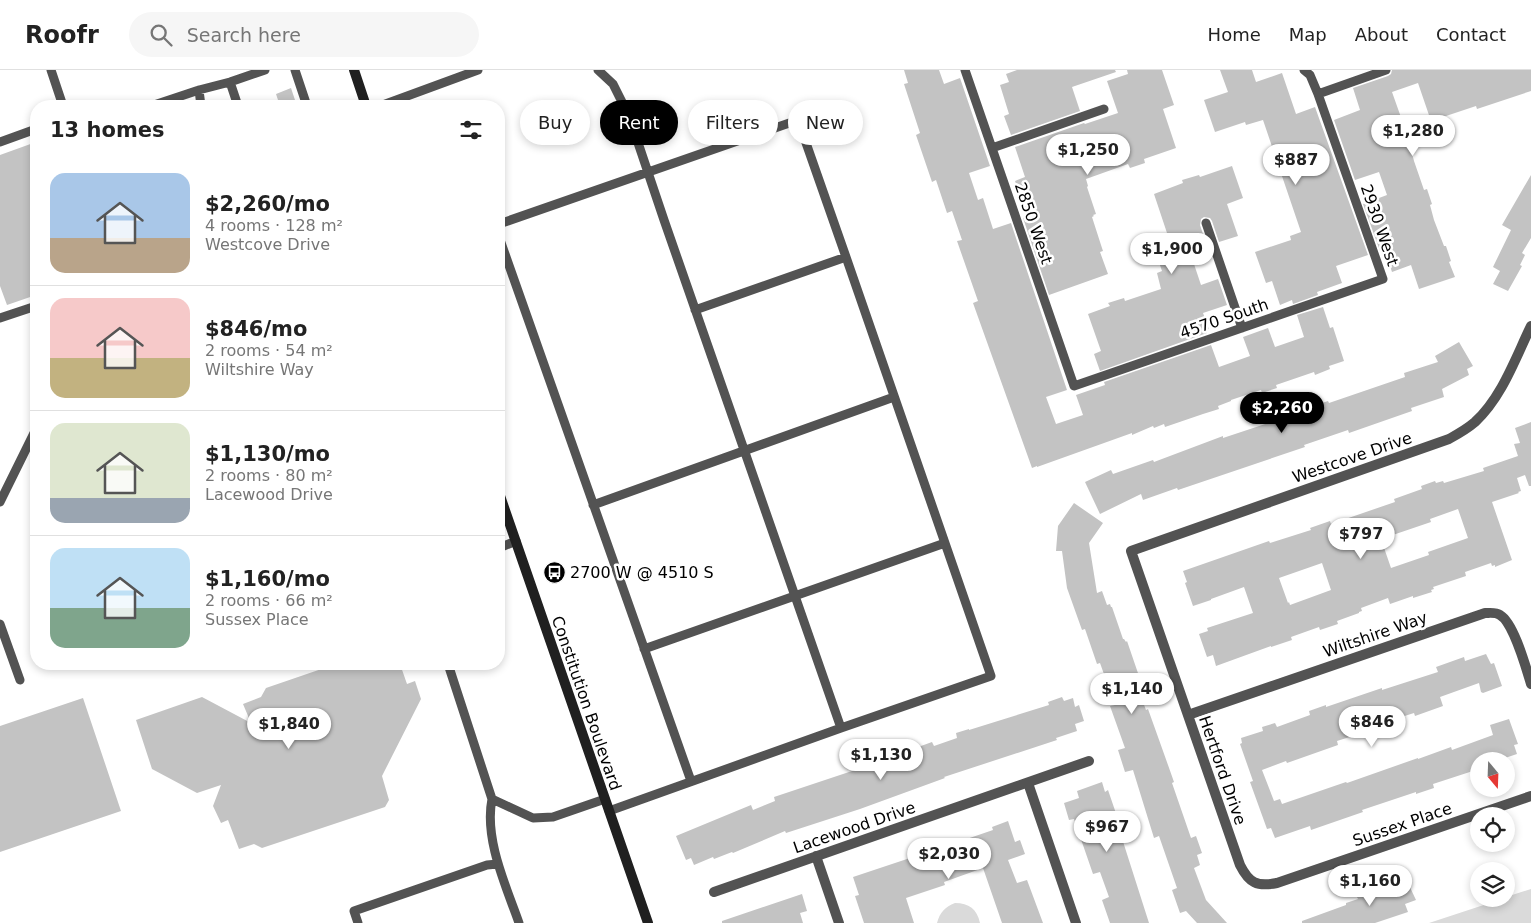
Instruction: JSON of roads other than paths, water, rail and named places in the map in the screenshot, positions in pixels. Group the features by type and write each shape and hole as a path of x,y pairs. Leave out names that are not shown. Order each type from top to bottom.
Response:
{"main road":[{"path":"354,70 364,100"},
{"name":"Constitution Boulevard","path":"505,510 648,923"}],"street":[{"name":"Westcove Drive","path":"1131,551 1449,440 1474,422 1494,399 1531,326"},
{"name":"Hertford Drive","path":"1131,551 1240,865 1248,878 1254,883"},
{"name":"Wiltshire Way","path":"1188,715 1485,613 1500,615 1511,628 1531,684"},
{"name":"Lacewood Drive","path":"714,892 1090,761"},
{"path":"1028,783 1076,923"},
{"name":"Sussex Place","path":"1254,883 1261,885 1277,883 1531,796"},
{"path":"816,856 839,923"}],"lane":[{"path":"51,70 62,100"},
{"path":"169,100 265,70"},
{"path":"295,70 305,100"},
{"path":"396,100 478,70"},
{"path":"598,70 613,84 629,116 841,728"},
{"name":"2850 West","path":"965,70 1074,386"},
{"name":"2930 West","path":"1304,70 1310,75 1318,94 1383,279"},
{"path":"1318,94 1386,70"},
{"path":"230,82 236,100"},
{"path":"199,90 201,100"},
{"path":"992,148 1104,109"},
{"path":"505,222 798,120 991,676 609,811"},
{"path":"0,142 30,131"},
{"path":"1206,223 1242,328"},
{"path":"505,253 691,781"},
{"path":"695,310 846,257"},
{"name":"4570 South","path":"1074,386 1383,279"},
{"path":"0,318 30,308"},
{"path":"593,505 894,396"},
{"path":"0,502 30,441"},
{"path":"505,546 516,541"},
{"path":"644,649 945,543"},
{"path":"0,624 20,680"},
{"path":"450,670 492,800 490,810 494,848 519,923"},
{"path":"492,800 533,818 553,817 605,799"},
{"path":"358,923 354,911 487,865 498,864"}],"place":[{"name":"2700 W @ 4510 S","path":"554,572"}]}
